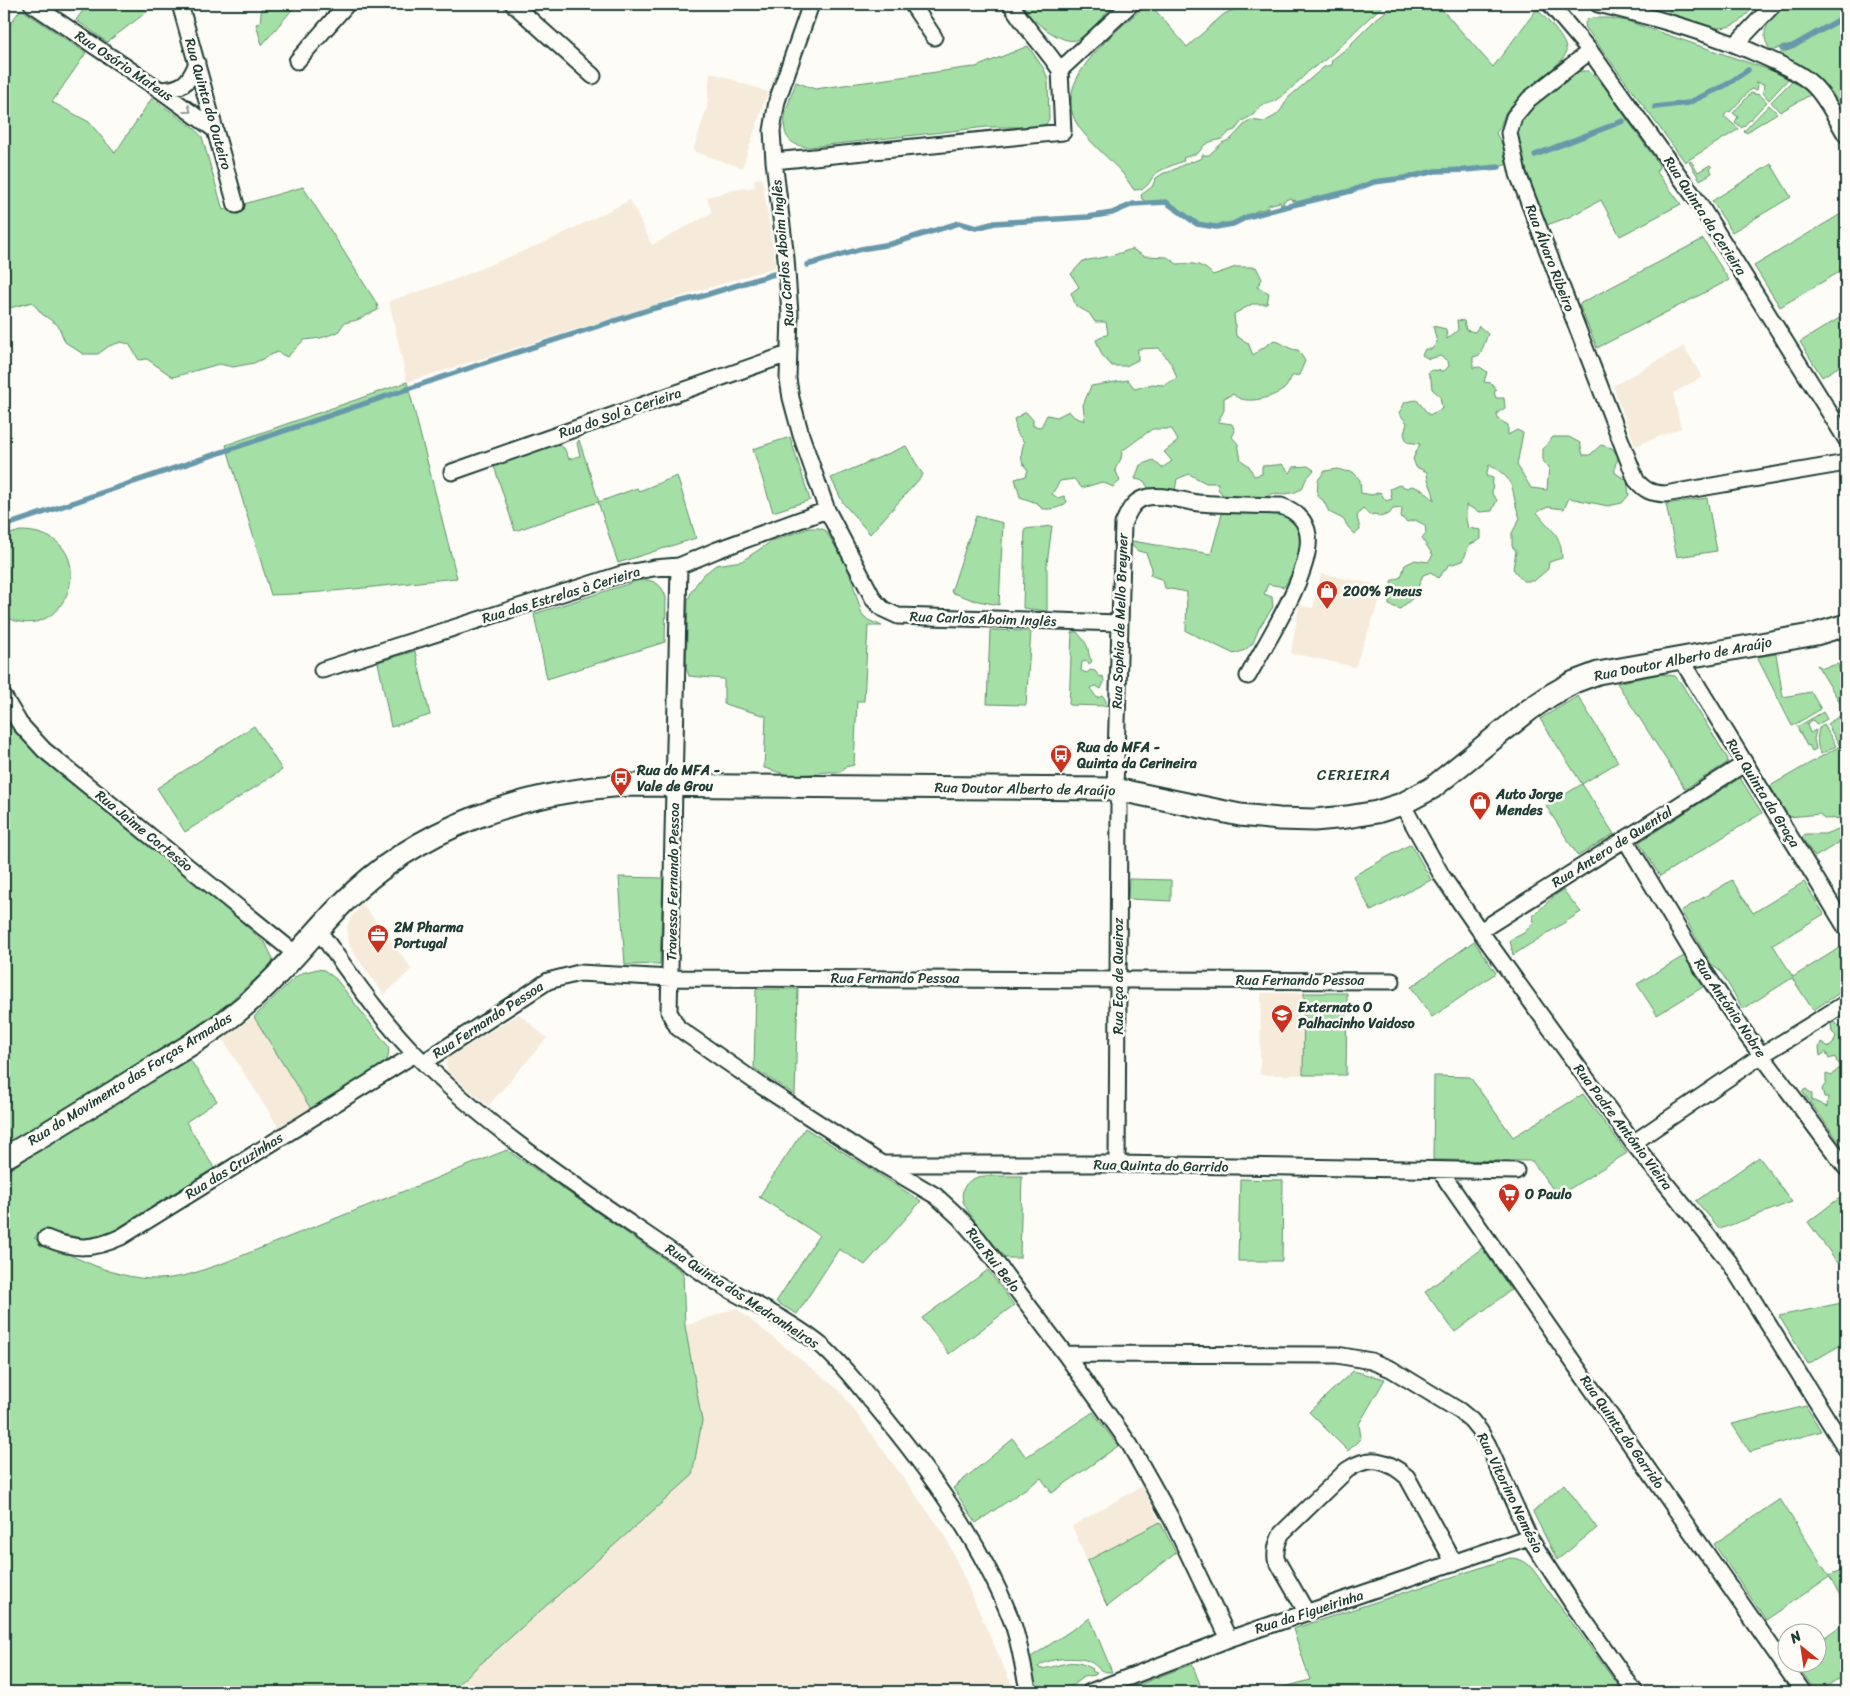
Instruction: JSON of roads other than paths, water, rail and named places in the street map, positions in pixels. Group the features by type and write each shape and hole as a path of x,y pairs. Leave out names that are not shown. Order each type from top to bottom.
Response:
{"main road":[{"name":"Rua Doutor Alberto de Araújo","path":"297,955 342,904 381,870 432,838 490,811 549,794 588,788 632,785 1115,789 1240,815 1314,820 1347,817 1377,812 1402,804 1432,788 1529,710 1574,682 1598,673 1816,634 1846,625"},
{"name":"Rua do Movimento das Forças Armadas","path":"4,1158 108,1096 219,1026 254,998 297,955"}],"street":[{"name":"Rua Osório Mateus","path":"32,4 160,90 215,130"},
{"name":"Rua Quinta do Outeiro","path":"180,4 236,205"},
{"path":"297,61 347,4"},
{"path":"513,4 593,76"},
{"name":"Rua Carlos Aboim Inglês","path":"811,4 777,101 772,131 786,258 790,314 788,380 803,443 827,510 874,600 883,609 898,616 1119,623"},
{"path":"912,4 934,37"},
{"path":"774,162 1062,132 1060,70 1011,4"},
{"path":"1060,70 1130,4"},
{"name":"Rua Quinta da Cerieira","path":"1550,4 1590,51 1698,202 1846,439"},
{"path":"1598,4 1638,13 1736,44 1795,71 1813,85 1829,106 1846,136"},
{"path":"1736,44 1774,4"},
{"name":"Rua Álvaro Ribeiro","path":"1590,51 1529,99 1514,117 1509,133 1518,174 1636,480 1650,493 1665,494 1846,463"},
{"path":"160,90 175,89 185,83 192,76 197,63"},
{"name":"Rua do Sol à Cerieira","path":"452,472 788,354"},
{"name":"Rua Sophia de Mello Breyner","path":"1115,789 1123,524 1128,511 1134,503 1143,498 1154,496 1198,503 1281,506 1292,510 1301,519 1308,535 1305,562 1284,609 1248,676"},
{"name":"Rua das Estrelas à Cerieira","path":"322,670 622,574 679,566 717,550 827,510"},
{"name":"Travessa Fernando Pessoa","path":"670,978 679,566"},
{"name":"Rua Quinta da Graça","path":"1680,657 1846,928"},
{"name":"Rua Jaime Cortesão","path":"4,697 20,724 44,750 297,955"},
{"name":"Rua Antero de Quental","path":"1480,931 1744,764"},
{"name":"Rua Eça de Queiroz","path":"1115,789 1119,804 1117,1164"},
{"name":"Rua Padre António Vieira","path":"1402,804 1442,876 1480,931 1633,1142 1730,1263 1840,1425 1846,1449"},
{"name":"Rua António Nobre","path":"1625,839 1697,960 1745,1033 1846,1168"},
{"name":"Rua Quinta dos Medronheiros","path":"318,930 392,1030 460,1098 560,1174 712,1279 807,1335 837,1361 893,1427 938,1488 986,1566 1013,1622 1029,1692"},
{"name":"Rua Fernando Pessoa","path":"419,1058 548,981 579,972 670,978 1118,978 1392,981"},
{"name":"Rua Rui Belo","path":"670,978 669,1012 678,1028 762,1087 882,1164 936,1196 960,1218 979,1240 1065,1354 1130,1445 1172,1518 1229,1639"},
{"path":"1633,1142 1762,1055 1846,1003"},
{"name":"Rua das Cruzinhas","path":"46,1238 61,1245 78,1248 92,1247 115,1240 419,1058"},
{"name":"Rua Quinta do Garrido","path":"882,1164 1117,1164 1516,1171"},
{"name":"Rua Quinta do Garrido","path":"1440,1171 1798,1690"},
{"name":"Rua Vitorino Nemésio","path":"1065,1354 1337,1355 1371,1361 1391,1368 1460,1411 1480,1430 1529,1537 1562,1590 1635,1692"},
{"path":"1306,1613 1276,1559 1275,1550 1278,1540 1282,1533 1346,1470 1357,1463 1367,1460 1378,1460 1400,1471 1407,1478 1454,1563"},
{"name":"Rua da Figueirinha","path":"1090,1692 1229,1639 1529,1537"}],"waterway":[{"path":"1782,49 1793,46 1846,16"},
{"path":"1655,107 1688,103 1726,85 1748,70"},
{"path":"1535,155 1623,121"},
{"path":"807,265 861,249 891,244 959,223 976,228 995,223 1088,217 1112,213 1133,204 1166,202 1197,224 1216,227 1233,224 1247,217 1280,208 1351,191 1374,182 1405,178 1435,171 1499,167"},
{"path":"4,526 493,360 651,309 699,297 774,274"}],"place":[{"name":"200% Pneus","path":"1327,610"},
{"name":"Rua do MFA - Quinta da Cerineira","path":"1061,774"},
{"name":"Rua do MFA - Vale de Grou","path":"621,797"},
{"name":"Auto Jorge Mendes","path":"1480,821"},
{"name":"2M Pharma Portugal","path":"378,954"},
{"name":"Externato O Palhacinho Vaidoso","path":"1282,1034"},
{"name":"O Paulo","path":"1509,1213"}],"district":[{"name":"CERIEIRA","path":"1354,775"}]}
